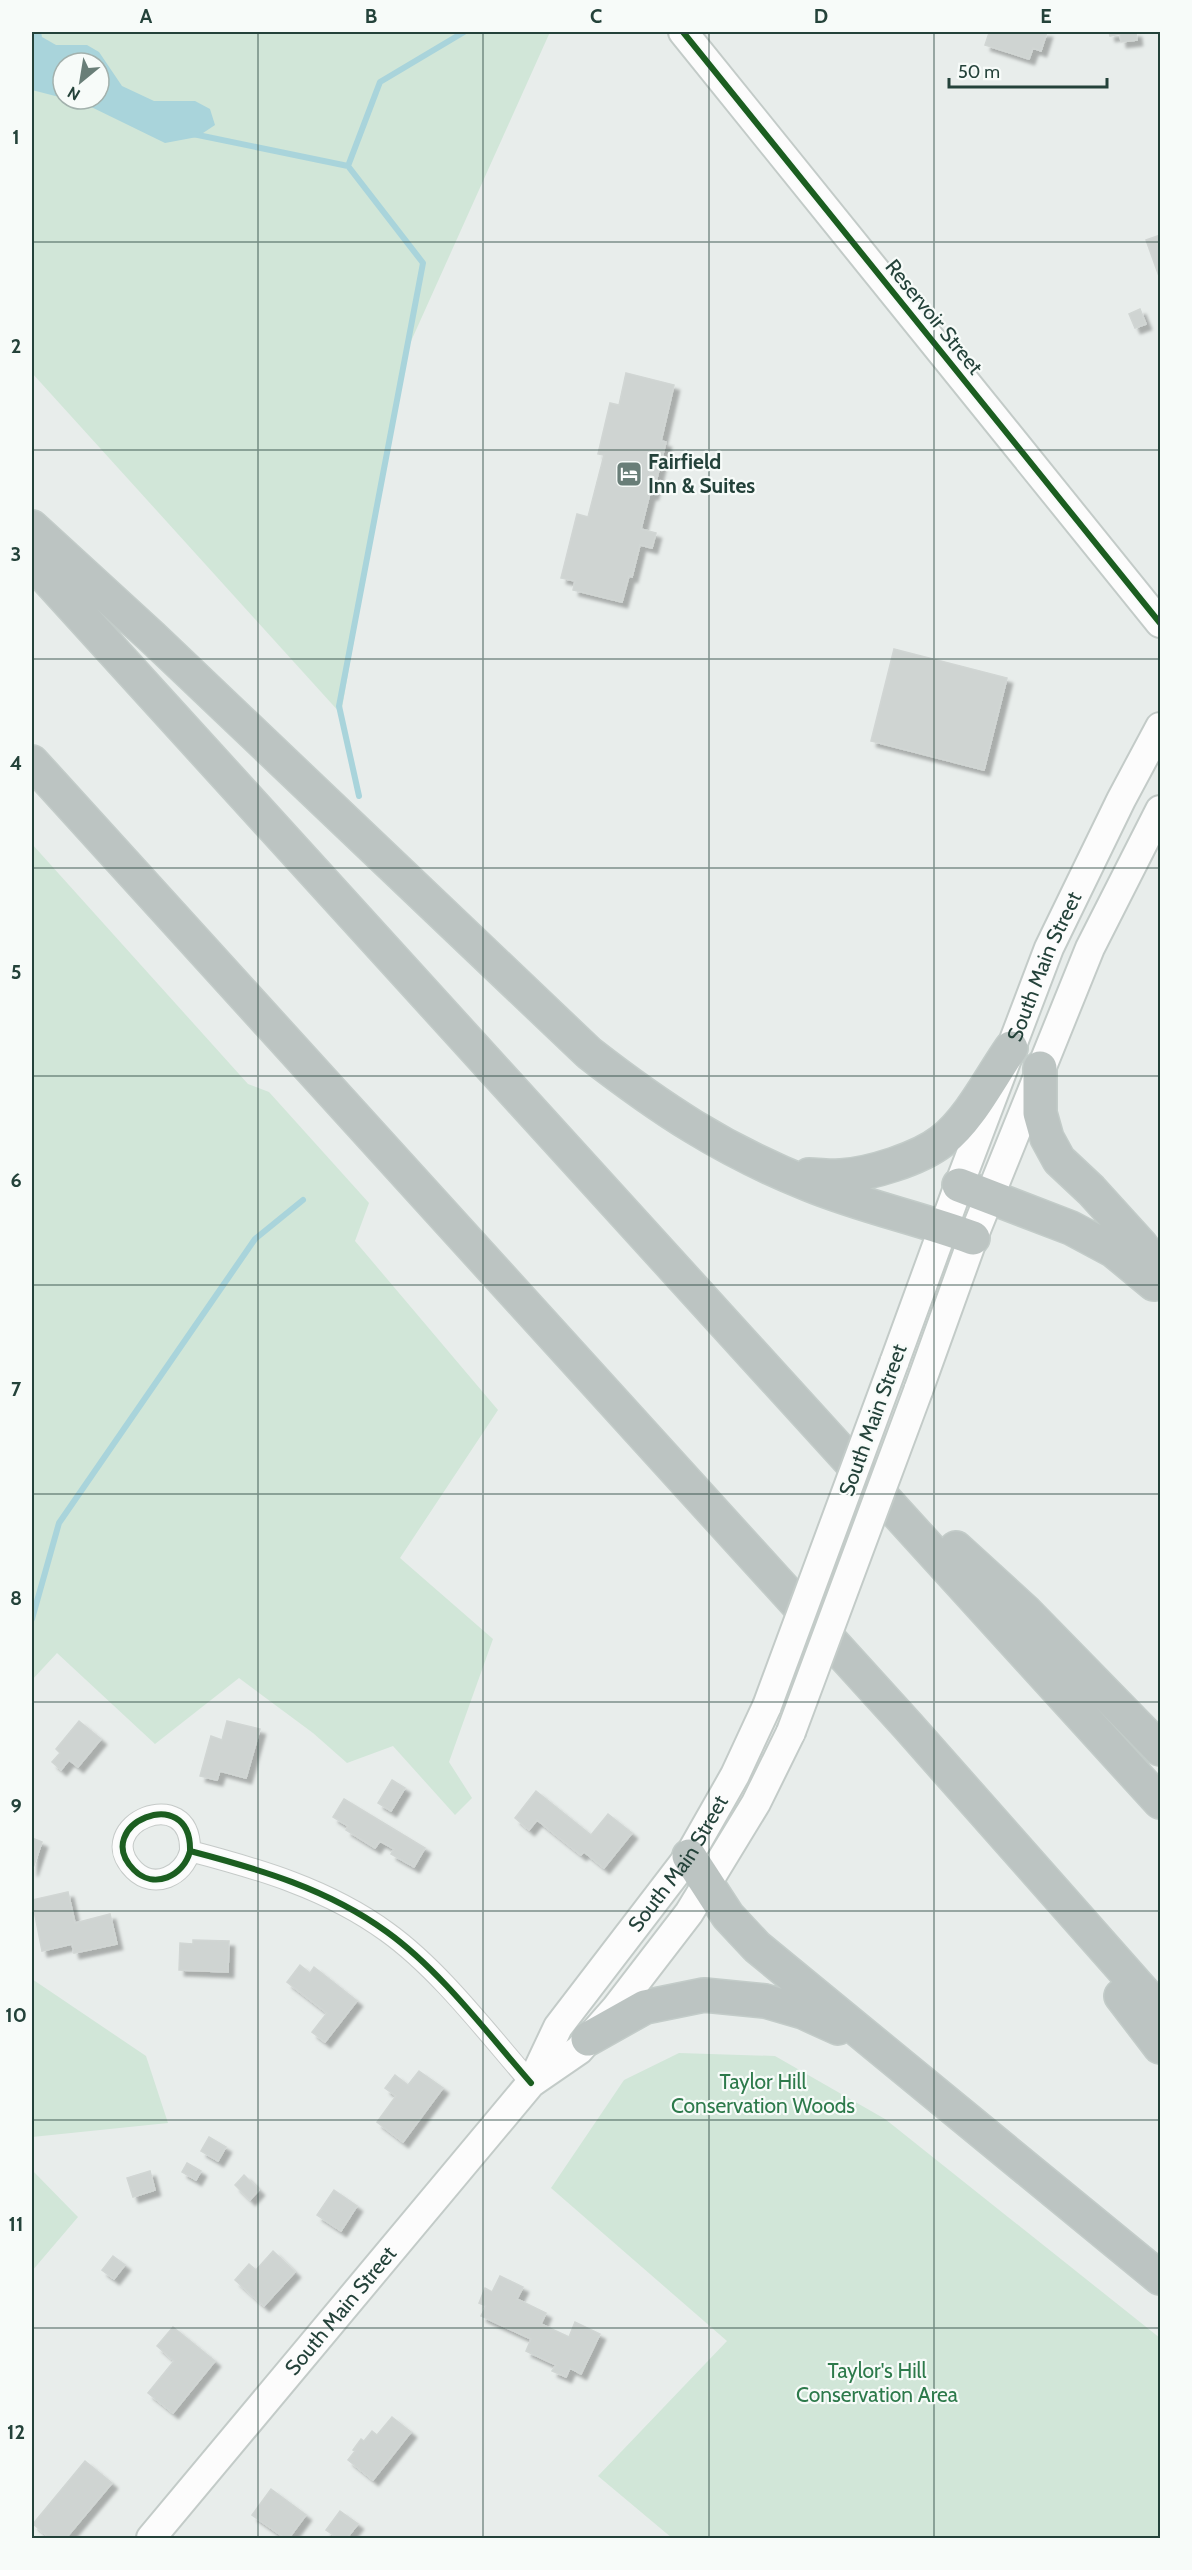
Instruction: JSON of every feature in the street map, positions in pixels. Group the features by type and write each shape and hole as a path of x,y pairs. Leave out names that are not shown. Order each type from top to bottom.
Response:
{"highway":[{"path":"32,527 160,645 589,1053 650,1101 704,1135 784,1174 811,1185 958,1232"},
{"path":"32,562 1161,1802"},
{"path":"32,762 908,1726 1161,2011"},
{"path":"784,1174 842,1176 915,1156 942,1141 965,1116 1011,1048"},
{"path":"1040,1068 1040,1113 1047,1138 1059,1160 1091,1190 1161,1272"},
{"path":"958,1185 1071,1228 1105,1246 1161,1289"},
{"path":"880,1494 958,1549 1026,1612 1161,1749"},
{"path":"908,1726 1161,2047"},
{"path":"689,1856 728,1916 757,1947 1161,2278"},
{"path":"588,2039 645,2007 704,1995 765,2001 803,2012 865,2042 904,2068"}],"main road":[{"name":"Reservoir Street","path":"683,32 1161,623"},
{"name":"South Main Street","path":"531,2083 579,2050 616,2008 689,1913 756,1803 791,1732 918,1391 958,1232 958,1185 1049,948 1121,800 1161,727"},
{"name":"South Main Street","path":"151,2538 531,2083 558,2027 689,1856 735,1775 767,1706 894,1363 958,1232 989,1196 1090,948 1161,810"}],"street":[{"path":"190,1851 298,1883 356,1912 387,1932 435,1975 531,2083"}],"green space":[{"path":"32,32 550,32 403,359 341,714 32,373"},
{"path":"32,844 248,1084 269,1092 369,1203 355,1241 498,1410 400,1558 493,1639 449,1762 472,1798 455,1815 393,1746 347,1763 313,1733 239,1678 155,1744 57,1653 32,1680"},
{"path":"32,1979 146,2056 168,2123 32,2137"},
{"name":"Taylor's Hill Conservation Area","path":"679,2053 775,2056 885,2119 1160,2338 1160,2538 672,2538 598,2476 727,2341 551,2188 624,2080"},
{"path":"32,2170 78,2217 32,2271"}],"water":[{"path":"32,32 41,32 42,37 56,45 87,45 97,51 51,51 51,95 32,90"},
{"path":"111,70 122,86 154,101 195,101 210,109 215,125 197,137 165,143 99,111 111,111"}],"building":[{"path":"985,32 1047,32 1041,51 1033,48 1029,59 985,45 989,33"},
{"path":"1109,32 1136,32 1137,40 1121,42 1120,34 1110,36"},
{"path":"1160,235 1160,279 1146,240"},
{"path":"1140,309 1146,324 1135,328 1129,314"},
{"name":"Fairfield Inn & Suites","path":"626,373 674,385 661,441 666,442 653,494 650,493 641,529 656,533 652,548 640,545 632,577 629,576 622,602 573,590 575,581 561,578 577,514 588,517 604,455 598,454 610,403 619,405"},
{"path":"894,649 1007,678 984,770 871,741"},
{"path":"79,1721 101,1739 78,1767 69,1760 61,1770 52,1762 60,1753 56,1749"},
{"path":"227,1721 260,1729 246,1778 220,1771 217,1780 200,1776 211,1736 222,1740"},
{"path":"392,1780 405,1788 391,1811 378,1803"},
{"path":"536,1791 591,1835 608,1814 632,1833 604,1868 584,1852 581,1855 537,1820 529,1830 515,1818"},
{"path":"344,1799 425,1848 414,1867 391,1854 394,1849 380,1841 375,1848 346,1830 348,1826 333,1817"},
{"path":"32,1838 42,1842 32,1871"},
{"path":"68,1892 75,1923 110,1914 117,1944 74,1953 72,1944 42,1951 32,1900"},
{"path":"193,1940 229,1941 228,1972 179,1970 180,1943 193,1944"},
{"path":"300,1965 310,1973 314,1967 357,2001 325,2042 312,2032 327,2013 287,1982"},
{"path":"419,2071 443,2088 403,2142 377,2122 396,2096 385,2088 395,2075 408,2085"},
{"path":"209,2137 226,2147 218,2161 201,2151"},
{"path":"187,2163 201,2171 196,2180 182,2172"},
{"path":"150,2171 155,2190 133,2197 127,2178"},
{"path":"244,2175 259,2190 250,2200 235,2185"},
{"path":"334,2190 357,2206 341,2231 317,2215"},
{"path":"273,2251 295,2272 264,2306 235,2280 249,2264 256,2270"},
{"path":"113,2256 125,2265 114,2279 102,2270"},
{"path":"500,2276 523,2287 517,2299 546,2313 541,2324 569,2337 575,2322 600,2334 581,2374 570,2368 566,2377 552,2371 556,2365 526,2351 531,2339 481,2316 486,2306 479,2303 485,2288 492,2292"},
{"path":"173,2327 215,2361 173,2413 148,2393 174,2361 157,2346"},
{"path":"392,2417 411,2432 373,2480 348,2460 361,2439 364,2441 372,2431 377,2435"},
{"path":"85,2461 112,2483 66,2538 50,2538 33,2524"},
{"path":"271,2489 306,2515 289,2538 285,2538 252,2515"},
{"path":"340,2511 358,2524 347,2538 338,2538 326,2530"}],"waterway":[{"path":"348,166 380,82 464,32"},
{"path":"193,134 348,166 423,263 339,706 359,796"},
{"path":"32,1619 59,1523 255,1239 303,1200"}],"cycle path":[{"path":"683,32 1160,623"},
{"path":"190,1851 187,1860 175,1873 159,1879 150,1879 134,1870 124,1853 124,1838 132,1826 146,1817 161,1814 176,1818 186,1830 190,1851 292,1882 317,1892 364,1917 407,1947 426,1965 463,2003 531,2083"}],"place":[{"name":"Fairfield Inn & Suites","path":"629,474"}],"park label":[{"name":"Taylor Hill Conservation Woods","path":"763,2094"}]}
